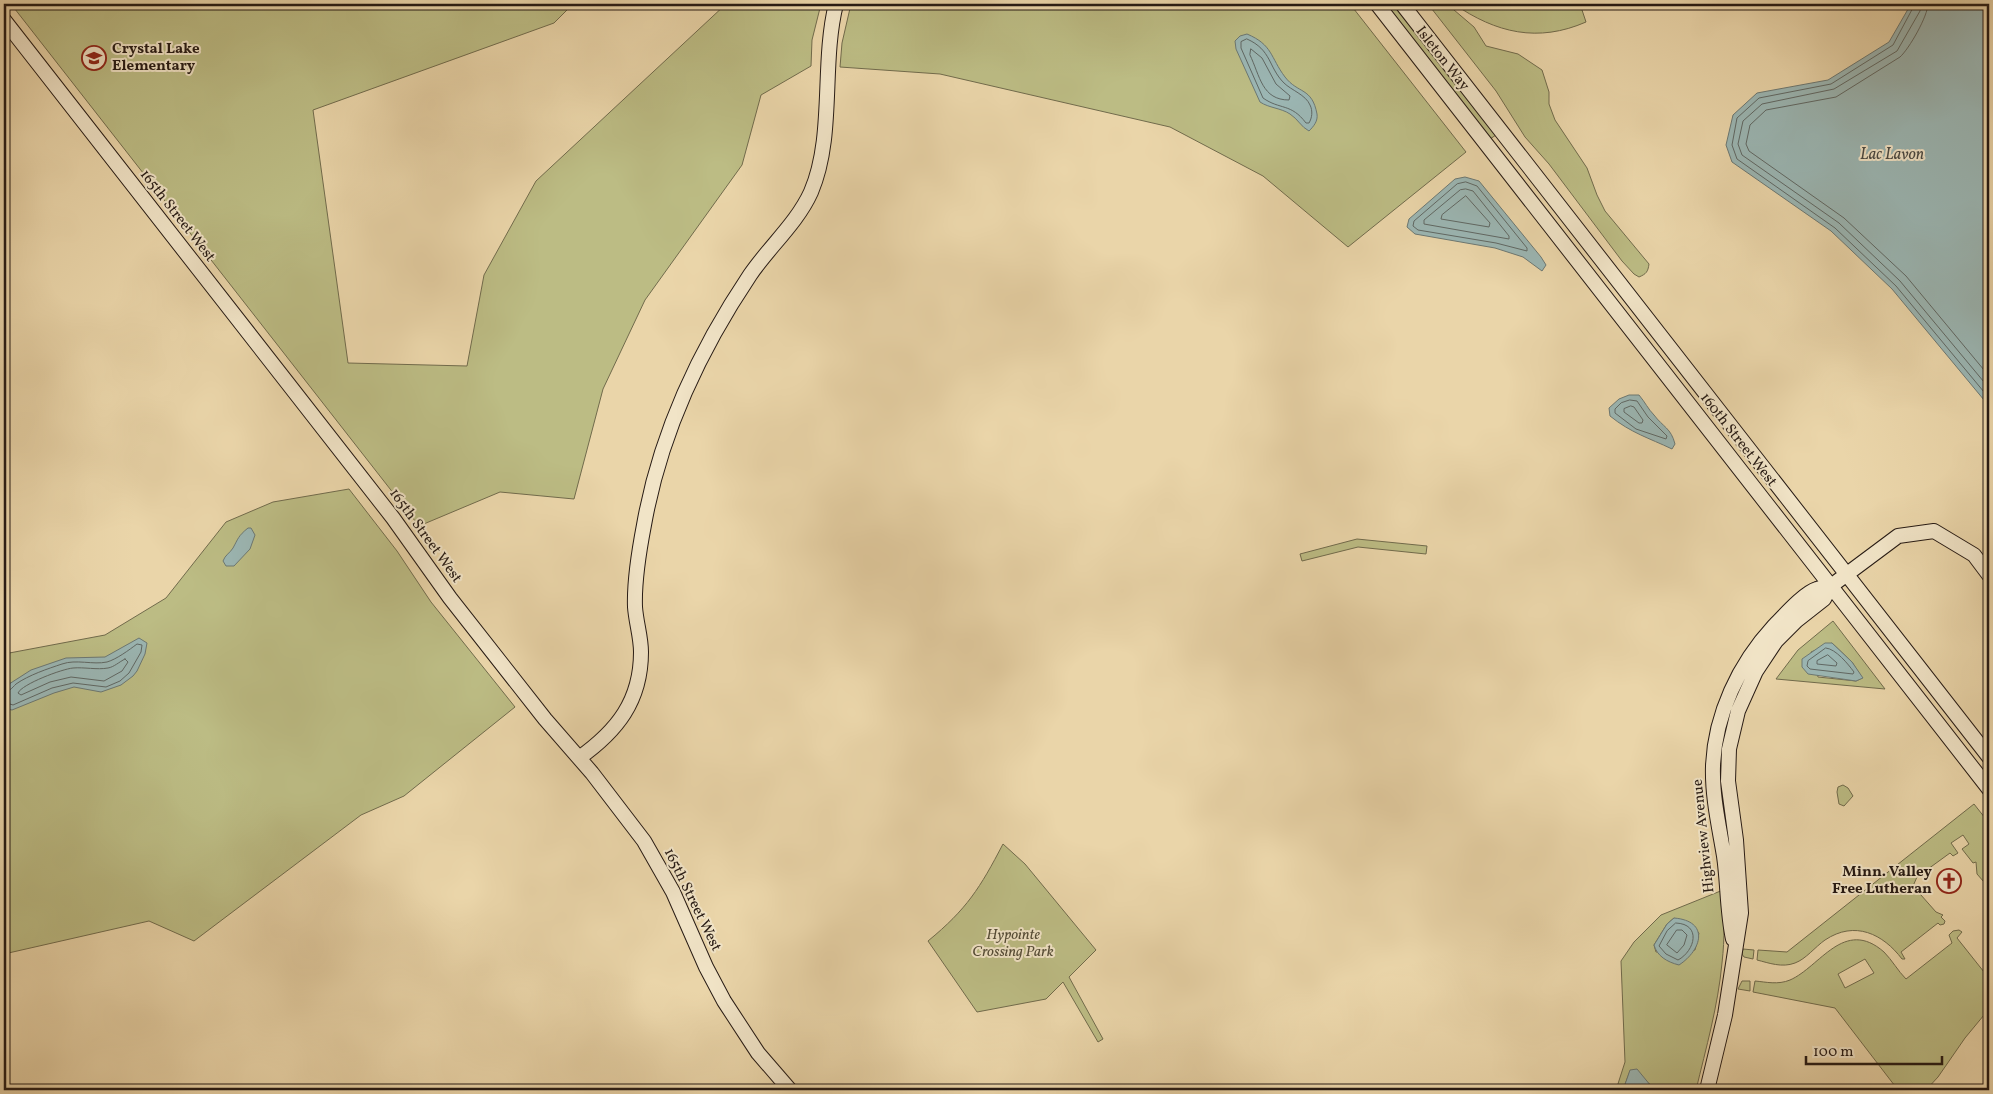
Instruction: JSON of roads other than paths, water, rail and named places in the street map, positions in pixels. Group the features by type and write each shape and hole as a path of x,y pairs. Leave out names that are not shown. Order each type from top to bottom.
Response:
{"street":[{"path":"579,758 610,733 620,722 636,684 641,654 636,595 641,543 652,488 676,412 689,380 728,308 756,266 799,212 815,182 823,142 828,45 836,4"},
{"name":"Isleton Way","path":"1377,4 1461,112"},
{"name":"Isleton Way","path":"1402,4 1477,102"},
{"name":"165th Street West","path":"4,20 393,518 438,582 508,672 632,824 653,855 673,892 706,967 724,1000 758,1053 790,1090"},
{"name":"160th Street West","path":"1477,102 1989,757"},
{"name":"160th Street West","path":"1461,112 1989,789"},
{"name":"Highview Avenue","path":"1707,1090 1725,1015 1741,913 1740,886 1728,781 1730,749 1735,721 1748,686 1767,654 1786,630 1824,599 1831,586 1898,536 1934,531 1974,555 1989,575"}],"water":[{"name":"Lac Lavon","path":"1911,4 1989,4 1989,406 1892,289 1831,231 1732,162 1726,145 1733,115 1757,93 1828,80 1889,42"},
{"path":"1247,34 1266,47 1285,77 1312,99 1317,119 1309,131 1290,114 1260,102 1236,49 1235,41 1240,36"},
{"path":"1465,177 1479,181 1541,257 1546,265 1542,271 1523,257 1495,248 1415,234 1407,227 1409,219 1455,179"},
{"path":"1629,395 1639,395 1652,413 1669,431 1675,444 1672,449 1633,431 1610,416 1609,408 1619,399"},
{"path":"248,528 251,528 255,535 250,549 234,566 226,566 223,561 224,559 232,550 240,535"},
{"path":"139,638 147,643 145,654 137,671 121,685 101,692 74,687 12,710 7,709 4,705 6,686 31,670 66,658 105,657"},
{"path":"1825,643 1832,643 1852,662 1863,678 1856,681 1808,674 1802,667 1802,659"},
{"path":"1674,918 1693,924 1699,937 1693,952 1679,965 1663,958 1657,952 1654,945 1667,924"},
{"path":"1637,1069 1651,1086 1650,1090 1623,1090 1630,1070"}],"place":[{"name":"Crystal Lake Elementary","path":"94,58"},
{"name":"Minn. Valley Free Lutheran","path":"1949,881"}],"park label":[{"name":"Hypointe Crossing Park","path":"1013,944"}]}
